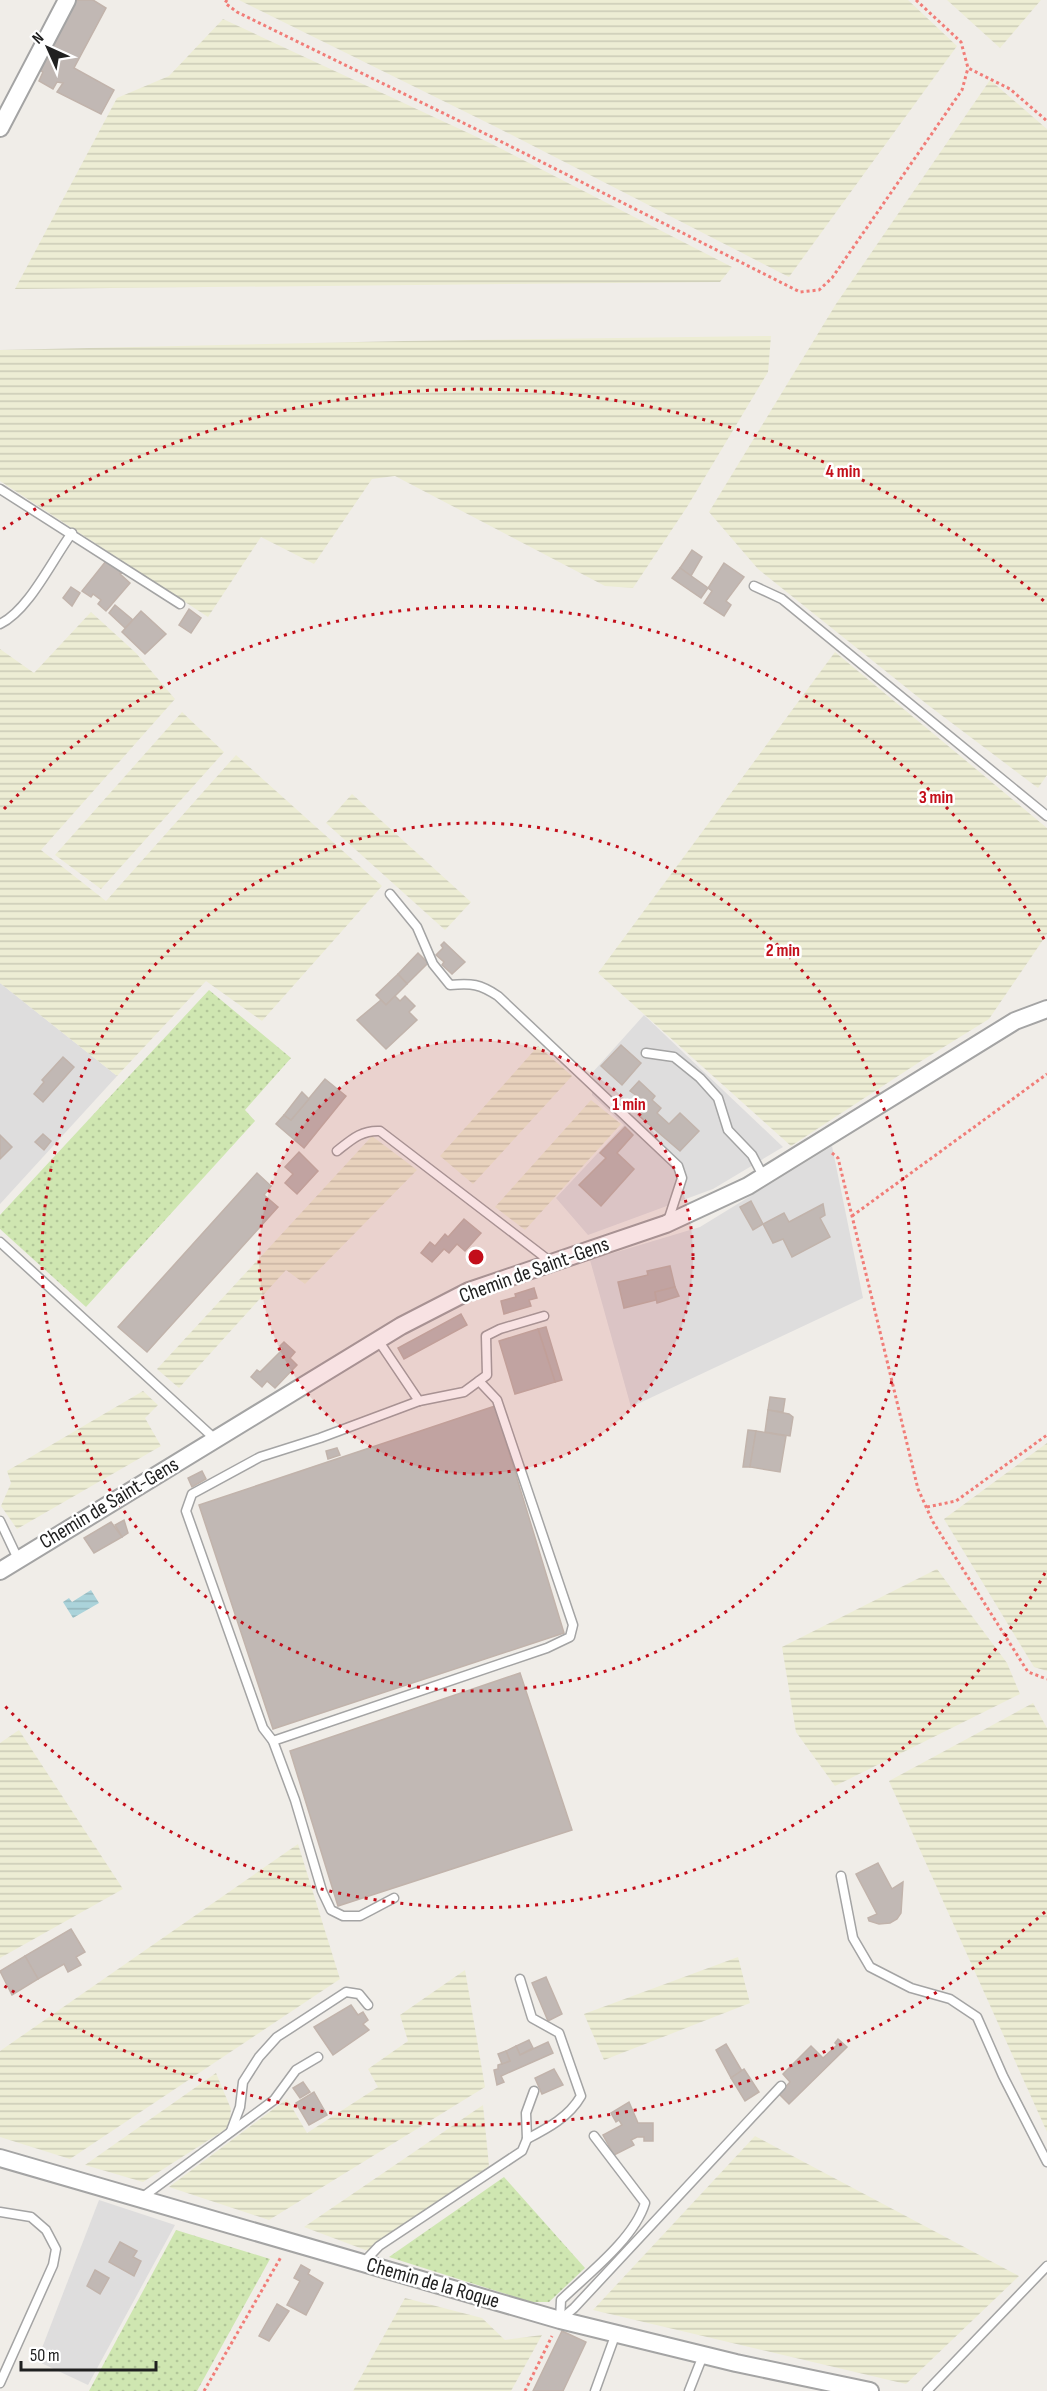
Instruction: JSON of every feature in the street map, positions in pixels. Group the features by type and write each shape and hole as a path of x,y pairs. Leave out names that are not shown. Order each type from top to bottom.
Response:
{"street":[{"path":"0,128 67,0"},
{"name":"Chemin de Saint-Gens","path":"0,1571 378,1340 469,1290 666,1224 763,1176 1015,1021 1047,1009"},
{"name":"Chemin de la Roque","path":"0,2158 560,2320 870,2391"}],"lane":[{"path":"0,489 180,604"},
{"path":"0,624 12,618 24,605 72,533"},
{"path":"754,586 782,599 1047,816"},
{"path":"390,894 417,927 433,964 450,985 470,983 484,987 498,996 678,1166 682,1178 666,1224"},
{"path":"646,1053 674,1057 700,1078 718,1098 728,1130 752,1155 763,1176"},
{"path":"337,1151 368,1130 380,1131 551,1262"},
{"path":"0,1242 215,1439"},
{"path":"394,1898 360,1916 343,1916 331,1910 322,1891 295,1800 273,1741 263,1728 186,1511 192,1494 260,1457 320,1438 419,1401 464,1392 487,1375 486,1336 500,1329 544,1316"},
{"path":"378,1340 419,1401"},
{"path":"273,1741 547,1648 570,1637 573,1625 497,1400 479,1381"},
{"path":"0,1521 18,1559"},
{"path":"841,1876 853,1938 870,1967 911,1988 950,1999 977,2017 1003,2076 1047,2162"},
{"path":"520,1979 532,2018 559,2033 581,2096 574,2109 548,2128 527,2139"},
{"path":"231,2131 240,2107 243,2082 259,2057 277,2037 346,1992 359,1994 368,2005"},
{"path":"139,2199 274,2100 296,2070 318,2057"},
{"path":"560,2320 574,2308 781,2085"},
{"path":"363,2263 379,2246 522,2151 527,2139 526,2113 534,2091"},
{"path":"560,2320 561,2300 621,2242 641,2217 645,2203 594,2136"},
{"path":"0,2212 31,2217 46,2230 56,2249 53,2265 0,2383"},
{"path":"927,2391 1047,2266"},
{"path":"595,2391 616,2333"},
{"path":"689,2391 700,2363 706,2355"}],"path":[{"path":"218,0 226,1 237,12 800,292 819,290 832,278 962,90 968,68 962,42 916,0"},
{"path":"968,68 1010,89 1047,121"},
{"path":"852,1216 1047,1074"},
{"path":"819,1143 838,1158 918,1489 933,1522 1028,1672 1047,1679"},
{"path":"926,1507 956,1501 1047,1435"},
{"path":"204,2391 290,2242"},
{"path":"525,2391 560,2320"}],"shaded area":[{"path":"0,983 117,1076 0,1204"},
{"path":"644,1015 783,1147 713,1189 588,1235 556,1198 624,1125 592,1095 592,1073"},
{"path":"832,1146 863,1298 631,1407 590,1260 700,1227"},
{"path":"99,2200 175,2225 88,2385 37,2361"}],"green space":[{"path":"239,0 908,0 957,46 789,277 498,128"},
{"path":"947,0 1041,0 1000,48"},
{"path":"223,19 492,144 732,267 720,282 15,289 117,98 169,76"},
{"path":"990,80 1047,129 1047,775 1038,788 928,705 758,569 709,512 836,304"},
{"path":"771,336 768,372 687,507 633,588 605,586 395,476 372,479 314,564 261,537 208,617 0,481 0,350"},
{"path":"91,612 136,653 175,699 41,850 106,901 236,755 382,886 262,1021 206,981 117,1076 0,983 0,649 34,673"},
{"path":"835,652 1047,828 1047,934 989,1019 791,1146 598,973"},
{"path":"182,712 224,752 101,889 55,855"},
{"path":"352,794 471,902 445,930 326,823"},
{"path":"209,990 291,1058 245,1110 255,1121 86,1307 0,1229 0,1215"},
{"path":"538,1046 572,1076 473,1184 440,1156"},
{"path":"591,1100 621,1124 525,1230 495,1207"},
{"path":"372,1136 417,1170 305,1284 286,1270 179,1388 157,1369"},
{"path":"143,1391 158,1405 145,1418 161,1446 17,1529 1,1506 11,1483 7,1471"},
{"path":"1047,1443 1047,1671 1034,1667 944,1519"},
{"path":"937,1569 1007,1663 1020,1694 835,1786 796,1732 782,1647"},
{"path":"1033,1703 1047,1728 1047,2132 889,1781"},
{"path":"19,1730 123,1889 0,1958 0,1743"},
{"path":"298,1844 340,1979 70,2159 0,2137 0,2051"},
{"path":"738,1957 750,2003 604,2060 584,2014"},
{"path":"465,1970 485,2087 269,2220 169,2187 287,2099 307,2133 378,2087 368,2069 408,2041 400,2015"},
{"path":"216,2073 231,2109 229,2127 143,2182 85,2165"},
{"path":"483,2105 489,2166 368,2251 304,2227"},
{"path":"755,2136 1019,2276 906,2384 593,2310"},
{"path":"504,2177 585,2268 549,2302 531,2302 389,2257"},
{"path":"176,2230 270,2259 197,2391 89,2391"},
{"path":"405,2298 482,2318 505,2340 542,2335 511,2391 353,2391"}],"water":[{"path":"91,1590 99,1603 73,1618 63,1602 69,1598 72,1602"}],"building":[{"path":"75,0 93,0 106,8 74,68 114,90 101,114 57,92 63,83 57,82 53,89 39,81 43,72 38,69"},
{"path":"692,550 702,557 691,576 680,568"},
{"path":"106,561 122,573 120,574 130,583 106,611 98,604 101,600 93,594 91,597 82,591"},
{"path":"724,563 744,577 726,601 731,605 724,616 704,603 712,591 708,588"},
{"path":"680,568 708,588 701,598 672,578"},
{"path":"71,587 80,593 72,606 63,598"},
{"path":"115,605 133,620 125,628 109,613"},
{"path":"189,609 201,618 191,633 179,625"},
{"path":"141,611 166,634 145,654 122,632"},
{"path":"444,942 465,962 452,974 442,965 444,962 436,955 443,948 441,945"},
{"path":"418,953 428,963 407,984 398,974"},
{"path":"398,974 407,984 386,1005 376,995"},
{"path":"395,996 400,1001 405,996 415,1006 409,1012 417,1020 386,1049 357,1020 381,1000 386,1005"},
{"path":"621,1045 641,1063 622,1085 601,1066"},
{"path":"63,1057 74,1067 43,1102 34,1094 44,1082 42,1080"},
{"path":"325,1079 346,1096 304,1148 276,1124 284,1115 291,1120"},
{"path":"639,1081 655,1096 652,1100 661,1108 657,1113 669,1124 680,1113 699,1131 680,1151 638,1115 648,1104 630,1091"},
{"path":"302,1092 309,1099 291,1120 284,1115"},
{"path":"625,1127 633,1135 617,1153 634,1169 601,1206 579,1185 606,1158 600,1153"},
{"path":"43,1134 51,1141 44,1150 35,1142"},
{"path":"0,1135 12,1147 0,1159"},
{"path":"299,1152 318,1171 297,1194 285,1183 293,1174 285,1167"},
{"path":"257,1173 271,1186 264,1195 278,1207 147,1352 118,1327"},
{"path":"751,1201 763,1224 753,1230 740,1207"},
{"path":"823,1204 825,1215 820,1218 830,1237 792,1257 783,1239 773,1243 763,1224 784,1213 789,1222"},
{"path":"464,1219 481,1233 465,1251 457,1244 449,1253 444,1249 432,1262 421,1253 430,1242 435,1246 445,1234 448,1237"},
{"path":"670,1266 675,1287 655,1292 656,1300 624,1308 618,1282 648,1275 647,1271"},
{"path":"675,1287 679,1296 657,1303 655,1292"},
{"path":"534,1288 537,1298 529,1300 531,1306 504,1314 501,1301"},
{"path":"461,1314 467,1325 404,1359 398,1348"},
{"path":"546,1327 562,1380 555,1382 538,1329"},
{"path":"538,1329 555,1382 515,1394 499,1341"},
{"path":"284,1342 295,1352 290,1358 297,1365 275,1388 267,1381 262,1387 251,1377 257,1370 260,1372 283,1349 280,1346"},
{"path":"770,1397 785,1399 783,1412 768,1410"},
{"path":"495,1406 564,1633 273,1729 199,1505"},
{"path":"768,1410 789,1414 793,1417 790,1436 765,1432"},
{"path":"748,1430 756,1431 750,1467 743,1467"},
{"path":"756,1431 786,1436 780,1472 750,1467"},
{"path":"337,1448 340,1455 328,1459 326,1451"},
{"path":"202,1471 206,1479 192,1487 188,1478"},
{"path":"124,1520 128,1533 122,1537 115,1525"},
{"path":"111,1522 122,1537 94,1553 84,1538"},
{"path":"520,1673 572,1830 338,1906 290,1751"},
{"path":"878,1863 892,1889 903,1882 901,1913 890,1923 879,1924 869,1921 868,1918 877,1914 856,1874"},
{"path":"71,1929 85,1952 76,1957 81,1965 68,1972 64,1964 38,1979 25,1956"},
{"path":"25,1956 38,1979 12,1995 0,1971"},
{"path":"546,1977 562,2014 548,2021 532,1983"},
{"path":"351,2005 358,2015 363,2012 368,2020 363,2024 369,2030 333,2055 314,2027"},
{"path":"838,2039 847,2047 789,2104 779,2094 790,2082 783,2074 811,2046 823,2058 837,2045 835,2043"},
{"path":"529,2040 533,2048 520,2055 516,2046"},
{"path":"548,2042 553,2053 501,2076 504,2082 497,2085 494,2070 498,2069 498,2065 510,2061 506,2051 516,2046 520,2055"},
{"path":"726,2044 742,2071 731,2078 716,2050"},
{"path":"506,2051 510,2061 502,2064 498,2054"},
{"path":"554,2069 563,2085 542,2094 535,2078"},
{"path":"744,2069 759,2092 745,2101 731,2078"},
{"path":"303,2082 310,2092 300,2098 293,2088"},
{"path":"314,2092 327,2115 309,2125 296,2103"},
{"path":"629,2102 638,2123 653,2123 653,2141 644,2141 644,2137 637,2137 631,2140 634,2145 614,2155 603,2135 622,2125 619,2120 616,2122 611,2113"},
{"path":"120,2242 137,2251 133,2257 141,2261 134,2276 109,2262"},
{"path":"301,2265 310,2270 308,2274 323,2283 306,2315 287,2305 300,2281 294,2278"},
{"path":"95,2270 109,2278 100,2294 87,2286"},
{"path":"277,2304 289,2311 269,2341 259,2336"},
{"path":"562,2331 586,2342 563,2391 533,2391"}]}
